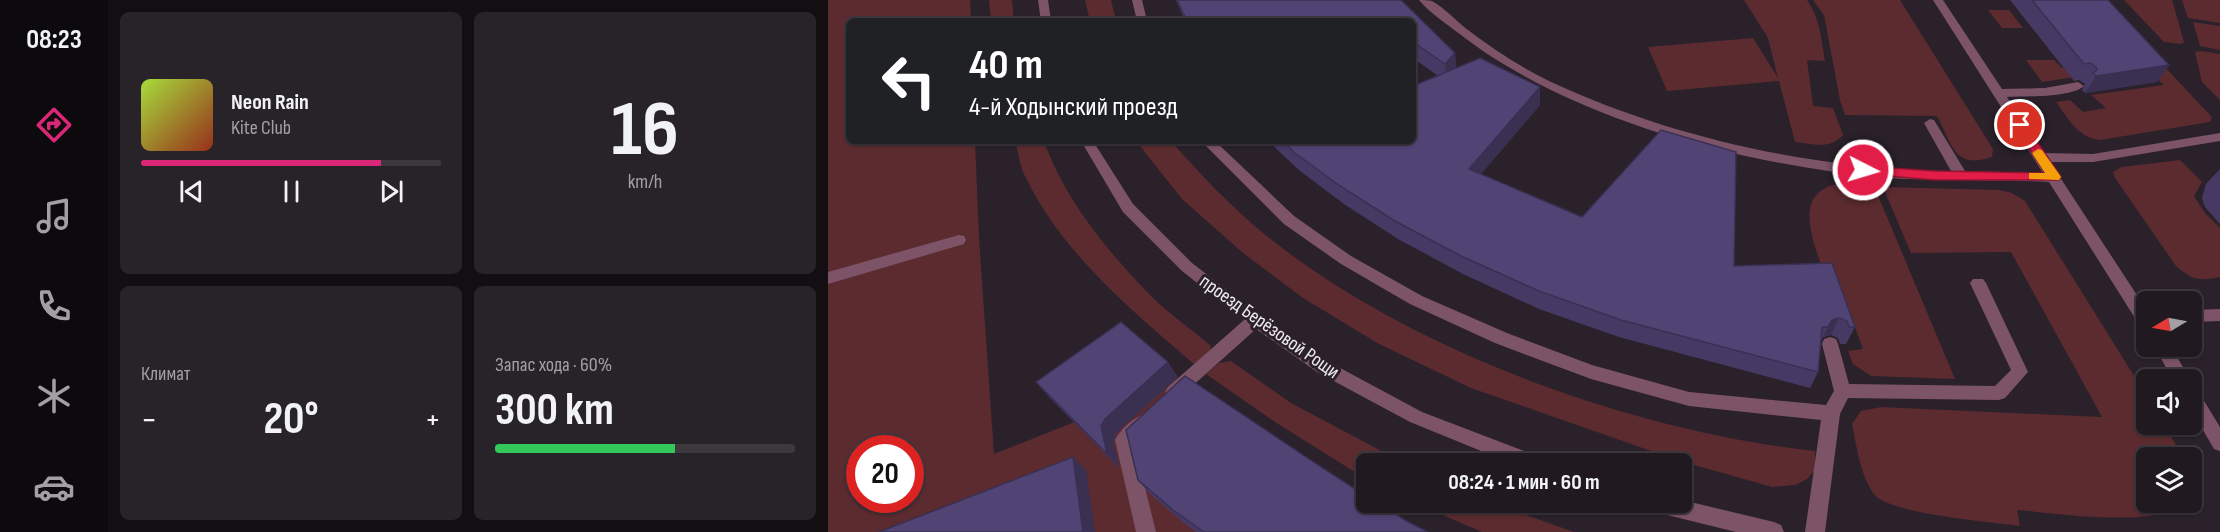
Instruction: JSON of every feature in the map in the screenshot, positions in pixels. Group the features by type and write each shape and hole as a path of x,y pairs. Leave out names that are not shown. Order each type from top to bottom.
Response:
{"street":[{"path":"1043,0 1046,18"},
{"path":"1137,0 1141,18"},
{"path":"1424,0 1473,39 1542,82 1636,121 1797,162 1877,172 2055,177"},
{"path":"1938,0 2136,302"},
{"path":"1999,93 2045,92 2078,87"},
{"path":"1930,123 1961,176"},
{"path":"2041,157 2093,158 2220,137"},
{"name":"проезд Берёзовой Рощи","path":"1089,144 1128,208 1187,267 1255,320 1323,367 1416,417 1508,453"},
{"path":"1210,144 1290,220 1346,260 1416,300 1501,338 1592,372 1689,399 1830,413"},
{"path":"828,278 959,240"},
{"path":"1843,392 1999,393 2020,372 1978,283"},
{"path":"2202,316 2220,315"},
{"path":"1146,532 1124,440 1255,320"},
{"path":"1815,532 1830,413 1843,392 1830,344"},
{"path":"2202,413 2220,443"},
{"path":"1692,512 1774,532"}],"shaded area":[{"path":"828,0 970,0 971,18 846,18 846,144 975,144 979,238 994,454 1160,388 1172,376 1260,438 1356,500 1356,513 1382,513 1424,532 828,532"},
{"path":"989,0 1012,0 1014,18 991,18"},
{"path":"1085,0 1111,0 1115,18 1089,18"},
{"path":"1744,0 1807,0 1817,21 1825,61 1807,60 1813,106 1833,108 1843,135 1838,140 1820,145 1795,142 1779,81 1667,91 1648,47 1753,38 1778,78 1768,38"},
{"path":"1813,0 1900,0 1993,149 1992,157 1969,160 1962,157 1951,145 1937,116 1845,115 1840,100 1824,15"},
{"path":"2102,0 2212,117 2210,122 2100,140 2086,135 2074,126 2056,102 2070,100 2083,112 2106,108 2091,95 2164,85 2146,69"},
{"path":"2124,0 2172,0 2184,42 2181,44 2164,42"},
{"path":"2182,0 2220,0 2220,23 2188,18"},
{"path":"1988,10 2009,10 2023,28 2002,28"},
{"path":"2193,22 2220,26 2220,50 2200,46"},
{"path":"2195,52 2220,54 2220,100 2202,82"},
{"path":"2026,60 2054,60 2062,68 2090,67 2096,74 2042,82"},
{"path":"1016,144 1045,144 1063,183 1102,240 1154,299 1211,346 1210,354 1196,366 1101,280 1058,231 1040,204 1020,163"},
{"path":"1138,144 1174,144 1217,191 1268,237 1325,278 1389,316 1456,350 1527,380 1600,405 1673,425 1745,441 1815,451 1815,470 1807,479 1795,485 1772,487 1692,464 1692,453 1657,453 1471,388 1379,344 1303,298 1243,253 1182,199"},
{"path":"2180,160 2202,182 2194,196 2205,213 2220,228 2220,277 2196,279 2176,266 2113,172 2122,167"},
{"path":"1833,185 1874,186 1955,379 1871,376 1853,364 1848,351 1863,349 1834,271 1823,271 1810,222 1813,199 1821,191"},
{"path":"1883,187 1999,190 2012,193 2025,201 2136,379 2136,435 2170,435 2177,447 2136,447 2136,513 2162,513 2105,517 2017,510 2020,526 1919,512 1883,501 1874,494 1862,469 1852,424 1861,411 1881,407 2102,417 2011,252 1911,253"},
{"path":"1231,361 1291,403 1385,453 1356,453 1356,473 1275,422 1206,374 1219,363"},
{"path":"1438,513 1520,513 1574,532 1482,532"}],"building":[{"path":"1177,0 1401,0 1455,53 1445,64 1416,44 1416,18 1186,18"},
{"path":"2032,0 2108,0 2169,65 2096,76 2093,73 2097,70 2096,67 2090,63 2084,64"},
{"path":"1480,58 1540,87 1469,169 1582,217 1661,130 1736,152 1734,266 1832,263 1855,327 1849,327 1847,321 1839,318 1832,320 1828,327 1822,327 1818,372 1621,320 1539,291 1461,256 1395,221 1340,186 1285,144 1416,144 1416,85"},
{"path":"1121,322 1168,362 1105,419 1101,426 1107,454 1036,382"},
{"path":"1185,376 1356,490 1356,513 1394,513 1428,532 1204,532 1173,510 1138,480 1126,430"},
{"path":"1073,457 1083,532 879,532"}],"slow traffic":[{"path":"2033,176 2055,177 2038,153"}],"route":[{"path":"1863,170 1961,176 2055,177 2020,125"}]}
